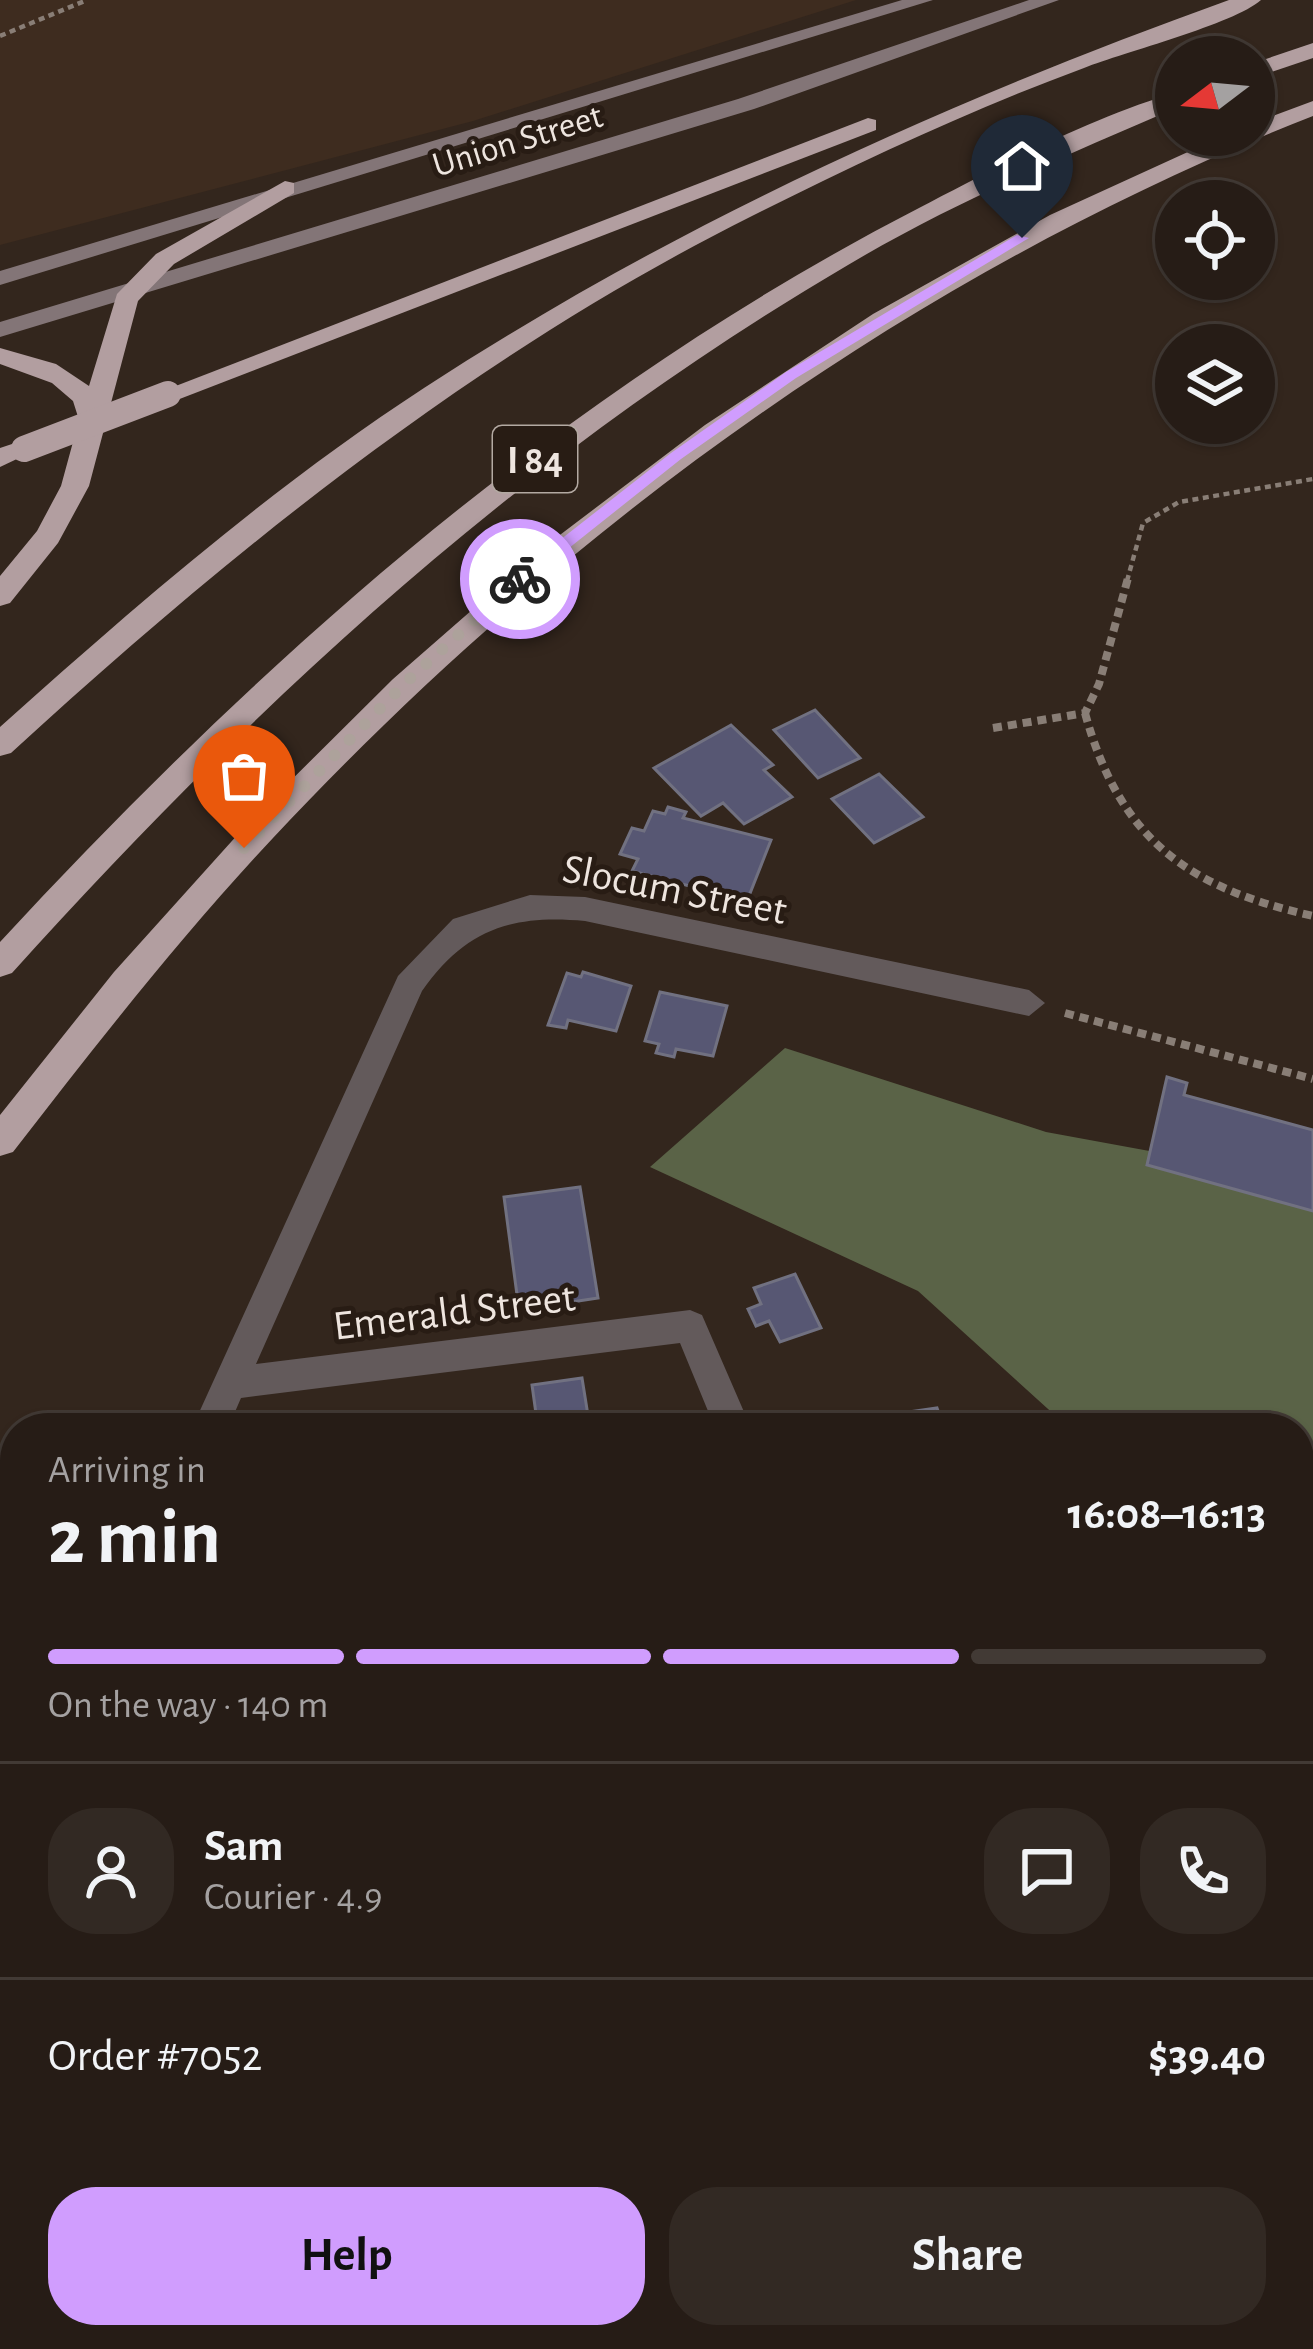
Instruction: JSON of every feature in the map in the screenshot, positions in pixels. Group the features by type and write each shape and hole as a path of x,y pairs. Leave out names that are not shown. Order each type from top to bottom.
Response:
{"highway":[{"name":"I 84","path":"0,745 242,534 453,379 669,248 932,118 1250,0"},
{"path":"1275,64 1313,50"},
{"path":"1275,123 1313,108"},
{"name":"I 84","path":"0,964 149,799 290,660 431,540 581,425 710,336 850,253 1028,163 1155,109"},
{"path":"12,453 588,237 843,131 932,118"},
{"path":"0,1141 147,955 267,823 455,635 559,547 728,419 888,314 1045,226 1198,156"},
{"path":"0,596 48,536 75,486 94,427 118,317 133,290 176,251 285,188"},
{"path":"0,356 70,382 89,404 94,427"}],"main road":[{"name":"Union Street","path":"0,278 285,188 923,0"},
{"name":"Union Street","path":"0,331 746,104 1049,0"}],"street":[{"name":"Slocum Street","path":"217,1413 409,985 431,951 464,926 500,910 541,904 585,909 1029,1003"},
{"name":"Emerald Street","path":"230,1384 690,1326 727,1413"}],"path":[{"path":"0,36 87,0"},
{"path":"1313,479 1250,485 1179,502 1143,523 1099,684 1084,713 1090,743 1118,795 1169,863 1217,892 1313,916"},
{"path":"993,728 1084,713"},
{"path":"1029,1003 1313,1078"}],"shaded area":[{"path":"0,0 856,0 473,121 0,245"}],"green space":[{"path":"785,1048 1046,1132 1313,1181 1313,1413 1052,1413 918,1291 650,1167"}],"building":[{"path":"815,710 860,758 818,778 774,730"},
{"path":"731,725 773,765 764,770 792,797 744,824 723,803 701,816 654,768"},
{"path":"879,774 923,817 874,843 832,799"},
{"path":"668,807 686,812 683,818 771,840 747,901 632,871 638,859 620,854 632,828 644,831 653,811 665,814"},
{"path":"583,972 631,986 616,1031 568,1020 566,1028 548,1025 567,973 581,977"},
{"path":"660,992 727,1006 713,1056 676,1049 674,1057 656,1053 659,1044 645,1041"},
{"path":"1167,1077 1187,1083 1184,1095 1313,1130 1313,1211 1147,1165"},
{"path":"580,1187 598,1298 519,1310 504,1197"},
{"path":"795,1274 821,1328 780,1342 769,1321 756,1326 748,1309 761,1304 754,1288"},
{"path":"582,1378 588,1413 536,1413 532,1385"},
{"path":"937,1408 939,1413 902,1413"}],"way so far":[{"path":"244,848 405,683 520,579"}],"route":[{"path":"520,579 676,456 791,375 1022,238"}]}
